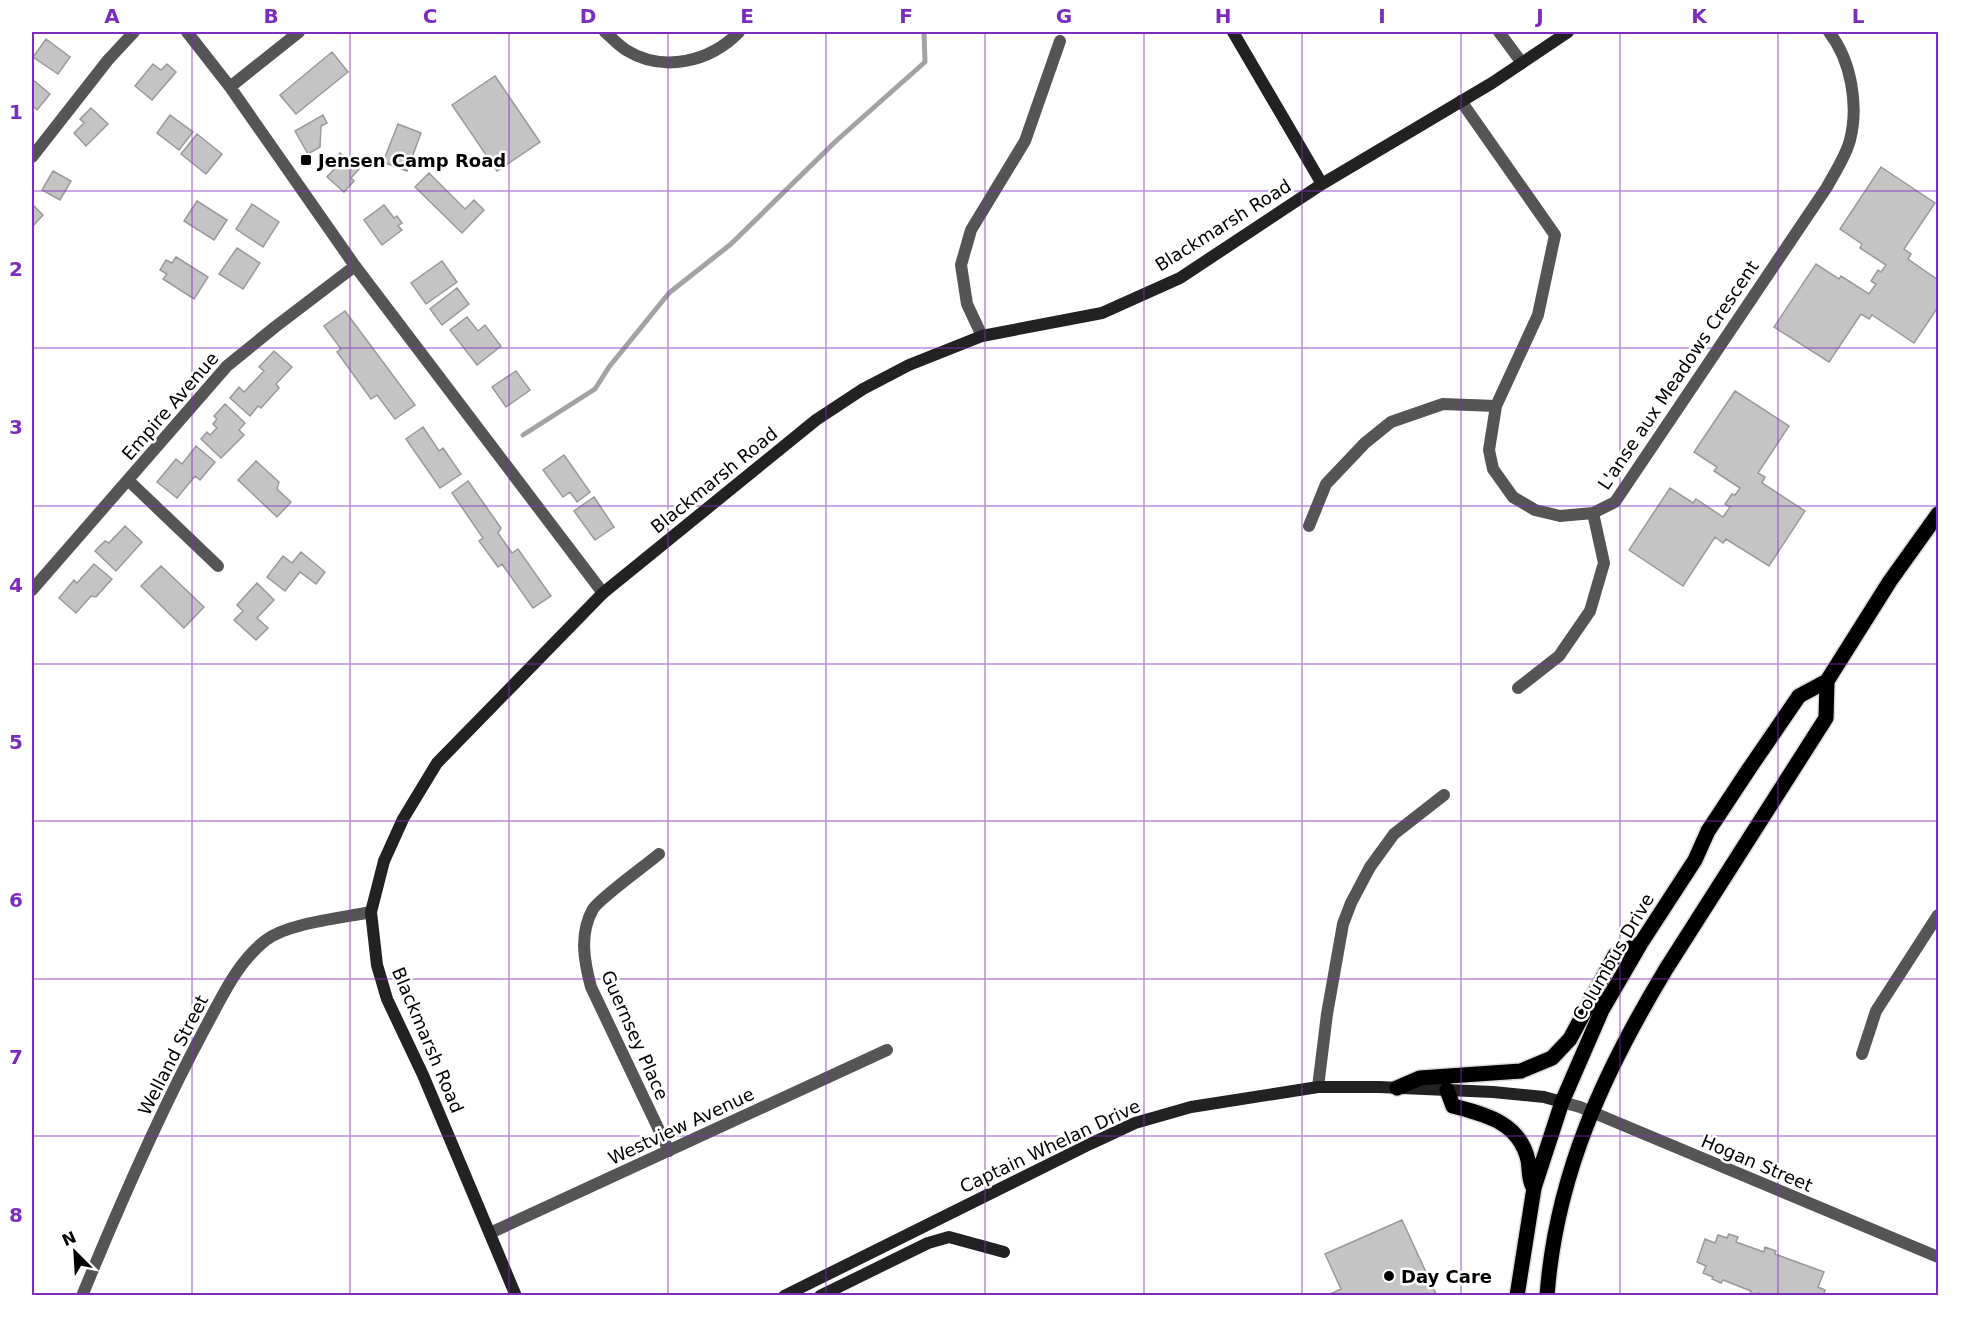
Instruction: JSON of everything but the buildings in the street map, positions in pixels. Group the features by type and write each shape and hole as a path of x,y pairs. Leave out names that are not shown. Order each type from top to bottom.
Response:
{"main road":[{"name":"Columbus Drive","path":"1517,1296 1534,1188 1563,1102 1602,1010 1641,943 1695,860 1708,831 1799,696 1827,681 1890,581 1938,514"},
{"path":"1548,1296 1554,1240 1563,1192 1592,1113 1645,1003 1826,718 1827,681"},
{"path":"1397,1088 1420,1078 1521,1071 1552,1058 1570,1039 1615,955 1641,943"},
{"path":"1447,1090 1454,1106 1489,1116 1512,1130 1528,1161 1529,1178 1534,1188"}],"street":[{"path":"32,157 108,60 134,32"},
{"path":"188,32 230,87 355,266 603,593"},
{"path":"230,87 299,32"},
{"path":"605,32 636,55 663,62 702,57 726,44 739,32"},
{"path":"1233,32 1322,184"},
{"path":"1499,32 1522,63"},
{"name":"Blackmarsh Road","path":"516,1296 423,1075 387,999 377,965 371,912 384,861 403,819 437,762 603,593 816,420 863,389 909,365 982,336 1102,313 1180,278 1322,184 1461,101 1568,32"},
{"name":"L'anse aux Meadows Crescent","path":"1461,101 1555,235 1538,315 1496,406 1489,450 1493,469 1513,497 1534,510 1560,516 1593,513 1615,502 1827,187 1850,140 1854,103 1846,66 1829,32"},
{"path":"982,336 967,304 961,265 971,230 1024,141 1060,41"},
{"name":"Empire Avenue","path":"32,590 227,366 355,266"},
{"path":"1309,526 1326,484 1365,443 1391,422 1443,404 1496,406"},
{"path":"129,481 218,566"},
{"path":"1518,688 1559,656 1590,611 1604,563 1593,513"},
{"path":"1318,1087 1327,1014 1343,924 1351,903 1370,867 1394,834 1444,795"},
{"name":"Guernsey Place","path":"659,854 594,907 584,943 585,965 591,987 669,1151"},
{"name":"Welland Street","path":"82,1296 128,1187 186,1064 227,987 244,963 265,941 281,931 371,912"},
{"path":"1862,1054 1876,1011 1938,915"},
{"name":"Westview Avenue","path":"490,1233 887,1050"},
{"name":"Captain Whelan Drive","path":"784,1296 1090,1144 1135,1124 1191,1107 1318,1087 1447,1090 1544,1097 1563,1102"},
{"name":"Hogan Street","path":"1563,1102 1938,1257"},
{"path":"820,1296 928,1243 943,1238 962,1239 1004,1252"}],"waterway":[{"path":"523,435 595,389 609,367 669,293 731,244 836,141 925,62 924,32"}],"place":[{"name":"Jensen Camp Road","path":"306,160"},
{"name":"Day Care","path":"1389,1276"}]}
